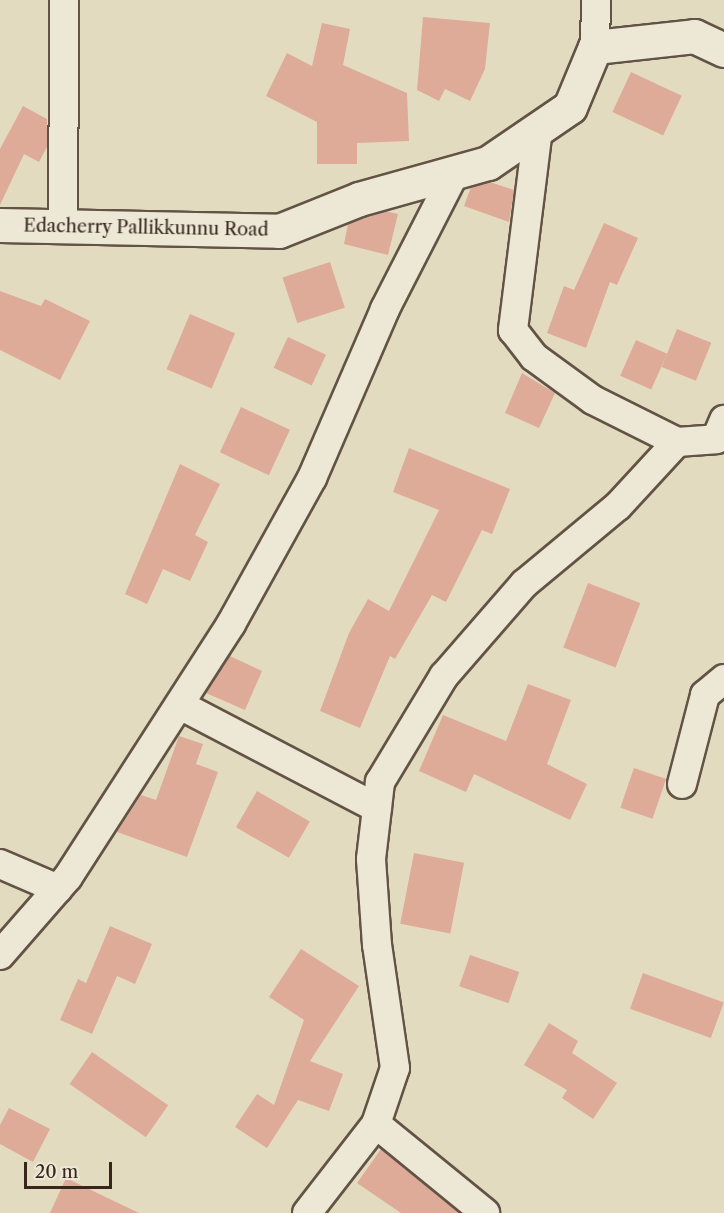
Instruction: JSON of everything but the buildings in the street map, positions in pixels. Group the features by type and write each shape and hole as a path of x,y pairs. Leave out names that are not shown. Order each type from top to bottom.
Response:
{"main road":[{"path":"595,47 694,36 724,50"},
{"name":"Edacherry Pallikkunnu Road","path":"0,225 279,231 359,199 488,163 570,107 595,47"}],"street":[{"path":"63,226 64,0"},
{"path":"595,47 596,0"},
{"path":"538,129 513,330 534,357 593,400 677,442 721,434"},
{"path":"0,956 58,889 180,705 312,478 385,309 455,172"},
{"path":"307,1213 376,1124 395,1068 377,945 371,859 380,782 444,676 524,584 618,506 677,442"},
{"path":"682,784 705,695 724,679"},
{"path":"180,705 377,808"},
{"path":"0,864 58,889"},
{"path":"376,1124 485,1213"}]}
